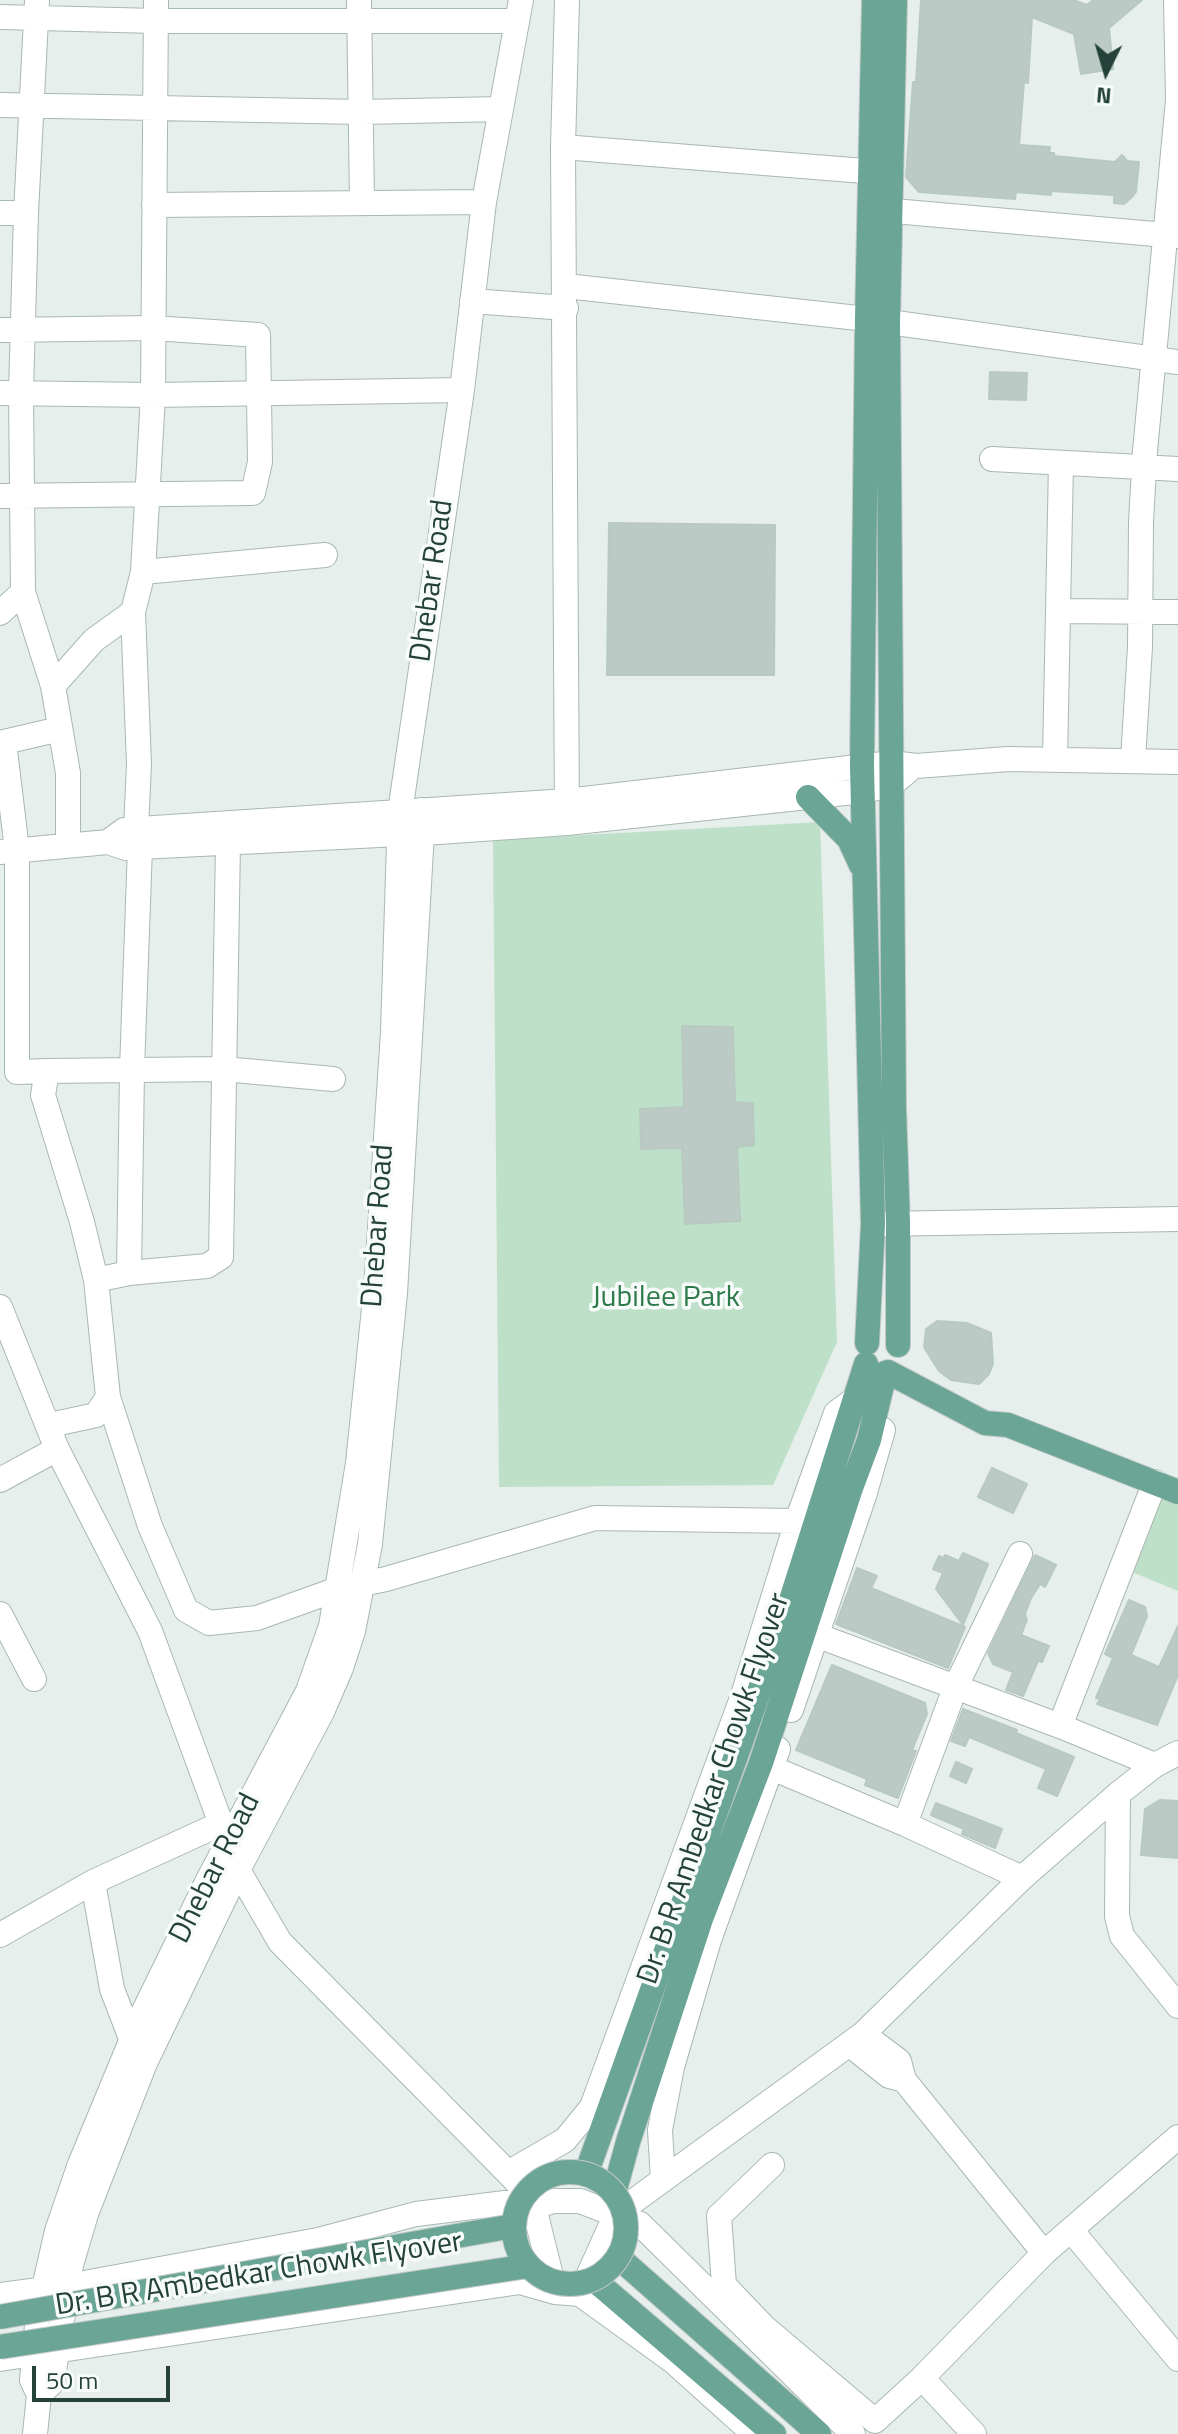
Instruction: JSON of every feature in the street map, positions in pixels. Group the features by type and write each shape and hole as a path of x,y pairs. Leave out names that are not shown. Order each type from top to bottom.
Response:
{"main road":[{"path":"874,0 880,210 862,766 873,1224 884,1360"},
{"path":"880,173 895,0"},
{"path":"866,1402 884,1360 898,1224 894,1106 900,771 877,321"},
{"path":"808,797 849,839 864,870"},
{"path":"884,1360 985,1423 1008,1425 1178,1492"},
{"name":"Dr. B R Ambedkar Chowk Flyover","path":"586,2174 785,1619 844,1435 866,1402"},
{"name":"Dr. B R Ambedkar Chowk Flyover","path":"615,2204 628,2142 701,1919 761,1763 869,1440 866,1402"},
{"path":"586,2286 618,2257 625,2242 623,2208 615,2204 602,2181 569,2171 553,2174 539,2180 517,2207 513,2226 519,2252 528,2266 542,2277 559,2283 586,2286 774,2434"},
{"name":"Dr. B R Ambedkar Chowk Flyover","path":"0,2317 513,2226"},
{"path":"618,2257 819,2434"},
{"name":"Dr. B R Ambedkar Chowk Flyover","path":"0,2347 528,2266"}],"street":[{"path":"567,0 563,147 567,812"},
{"path":"1133,759 1144,468 1153,359 1172,236 1178,100 1176,0"},
{"path":"36,10 26,213 12,279 11,496 23,592 53,686 68,773 68,845"},
{"path":"0,17 36,10 519,10"},
{"path":"129,1273 139,764 133,612 143,572 153,395 156,10"},
{"name":"Dhebar Road","path":"46,2352 43,2289 57,2231 80,2164 224,1833 308,1691 331,1626 358,1463 376,1289 411,822 484,202 519,10"},
{"path":"358,11 362,203"},
{"path":"0,105 362,112 501,109"},
{"path":"563,147 880,173"},
{"path":"154,205 484,202"},
{"path":"880,210 1172,236"},
{"path":"0,213 26,213"},
{"path":"472,301 566,297 877,321 1178,362"},
{"path":"11,330 153,328 258,335 260,462 253,493 11,496"},
{"path":"10,393 153,395 462,390"},
{"path":"992,459 1178,469"},
{"path":"1055,759 1061,463"},
{"path":"143,572 325,555"},
{"path":"0,613 23,592"},
{"path":"1058,611 1178,612"},
{"path":"53,686 94,640 133,612"},
{"path":"60,729 4,742 17,1072 224,1069 333,1079"},
{"path":"567,812 862,766 900,771 1008,759 1178,762"},
{"path":"138,838 808,797 863,791 900,771"},
{"path":"8,851 108,842 124,830 138,838 228,843 411,822"},
{"name":"Dhebar Road","path":"35,2434 39,2395 32,2380 46,2352 68,2286 86,2214 119,2128 145,2063 238,1870 322,1712 345,1656 364,1582 395,1293 411,822"},
{"path":"96,1280 129,1273 207,1266 221,1257 228,843"},
{"path":"47,1071 43,1095 96,1280 108,1397 150,1526 186,1610 209,1623 257,1618 338,1589 386,1579 595,1518 797,1521"},
{"path":"873,1224 1178,1219"},
{"path":"0,1307 8,1348 150,1631 238,1870 280,1942 508,2173 534,2207 555,2292"},
{"path":"0,1480 54,1437 96,1415 108,1397"},
{"path":"508,2173 565,2140 592,2107 742,1698 797,1521 836,1413 866,1402 884,1418 884,1427 864,1496 772,1768 709,1940 672,2067 660,2130 663,2180"},
{"path":"1060,1726 1155,1482"},
{"path":"905,1824 955,1688 1020,1554"},
{"path":"0,1614 34,1679"},
{"path":"816,1635 1155,1765"},
{"path":"0,2295 68,2286 318,2240 416,2214 505,2203 534,2207 553,2201 615,2204 663,2180 856,2039 1022,1878 1118,1794 1155,1765 1178,1753"},
{"path":"772,1768 1022,1878"},
{"path":"1118,1794 1115,1893 1119,1926 1133,1951 1178,2006"},
{"path":"0,1935 93,1882 224,1833"},
{"path":"93,1882 112,1989 132,2041"},
{"path":"856,2039 899,2061 904,2080 1044,2253"},
{"path":"772,2165 719,2216 724,2285 764,2327 875,2421 922,2378 1044,2253 1178,2137"},
{"path":"586,2286 615,2204"},
{"path":"615,2204 640,2224 853,2434"},
{"path":"1071,2230 1178,2359"},
{"path":"0,2359 508,2282 530,2283 555,2292 586,2286"},
{"path":"586,2286 754,2434"},
{"path":"922,2378 974,2434"}],"green space":[{"name":"Jubilee Park","path":"820,822 837,1342 773,1485 499,1487 493,840"},
{"path":"1155,1482 1178,1492 1178,1591 1122,1568"}],"building":[{"path":"921,0 1073,0 1087,5 1093,0 1142,0 1109,28 1113,69 1081,74 1074,34 1032,17 1028,83 1024,82 1019,145 1050,147 1049,153 1054,153 1054,156 1115,162 1122,155 1127,161 1139,162 1136,192 1132,197 1124,204 1114,203 1114,195 1051,191 1051,195 1016,192 1015,199 919,192 906,177"},
{"path":"990,372 1027,373 1026,400 989,399"},
{"path":"609,523 775,525 774,675 607,675"},
{"path":"682,1026 733,1027 735,1102 753,1103 754,1145 737,1147 740,1221 685,1224 682,1148 641,1149 640,1109 684,1107"},
{"path":"937,1321 967,1323 991,1333 993,1364 989,1374 979,1384 951,1380 939,1371 924,1347 926,1329"},
{"path":"992,1468 1027,1484 1013,1513 978,1497"},
{"path":"963,1553 988,1564 963,1625 936,1589 943,1573 933,1569 939,1556 944,1558 945,1555 959,1561"},
{"path":"1035,1555 1056,1565 1045,1587 1040,1584 1031,1598 1025,1614 1027,1620 1021,1635 1049,1646 1042,1662 1038,1661 1023,1696 1006,1690 1013,1672 993,1664 988,1653"},
{"path":"857,1568 877,1576 871,1588 965,1627 948,1668 836,1624"},
{"path":"1129,1600 1145,1607 1147,1616 1131,1655 1159,1667 1178,1626 1178,1675 1157,1725 1097,1704 1100,1699 1096,1698 1113,1658 1105,1654"},
{"path":"832,1665 925,1703 927,1714 912,1750 916,1751 898,1798 865,1785 867,1779 796,1750"},
{"path":"963,1709 1074,1757 1057,1796 1038,1788 1046,1769 969,1737 965,1746 951,1741"},
{"path":"956,1762 972,1769 966,1783 950,1776"},
{"path":"1160,1800 1178,1801 1178,1858 1141,1855 1145,1809"},
{"path":"936,1803 1002,1829 995,1848 962,1834 964,1829 931,1815"}]}
